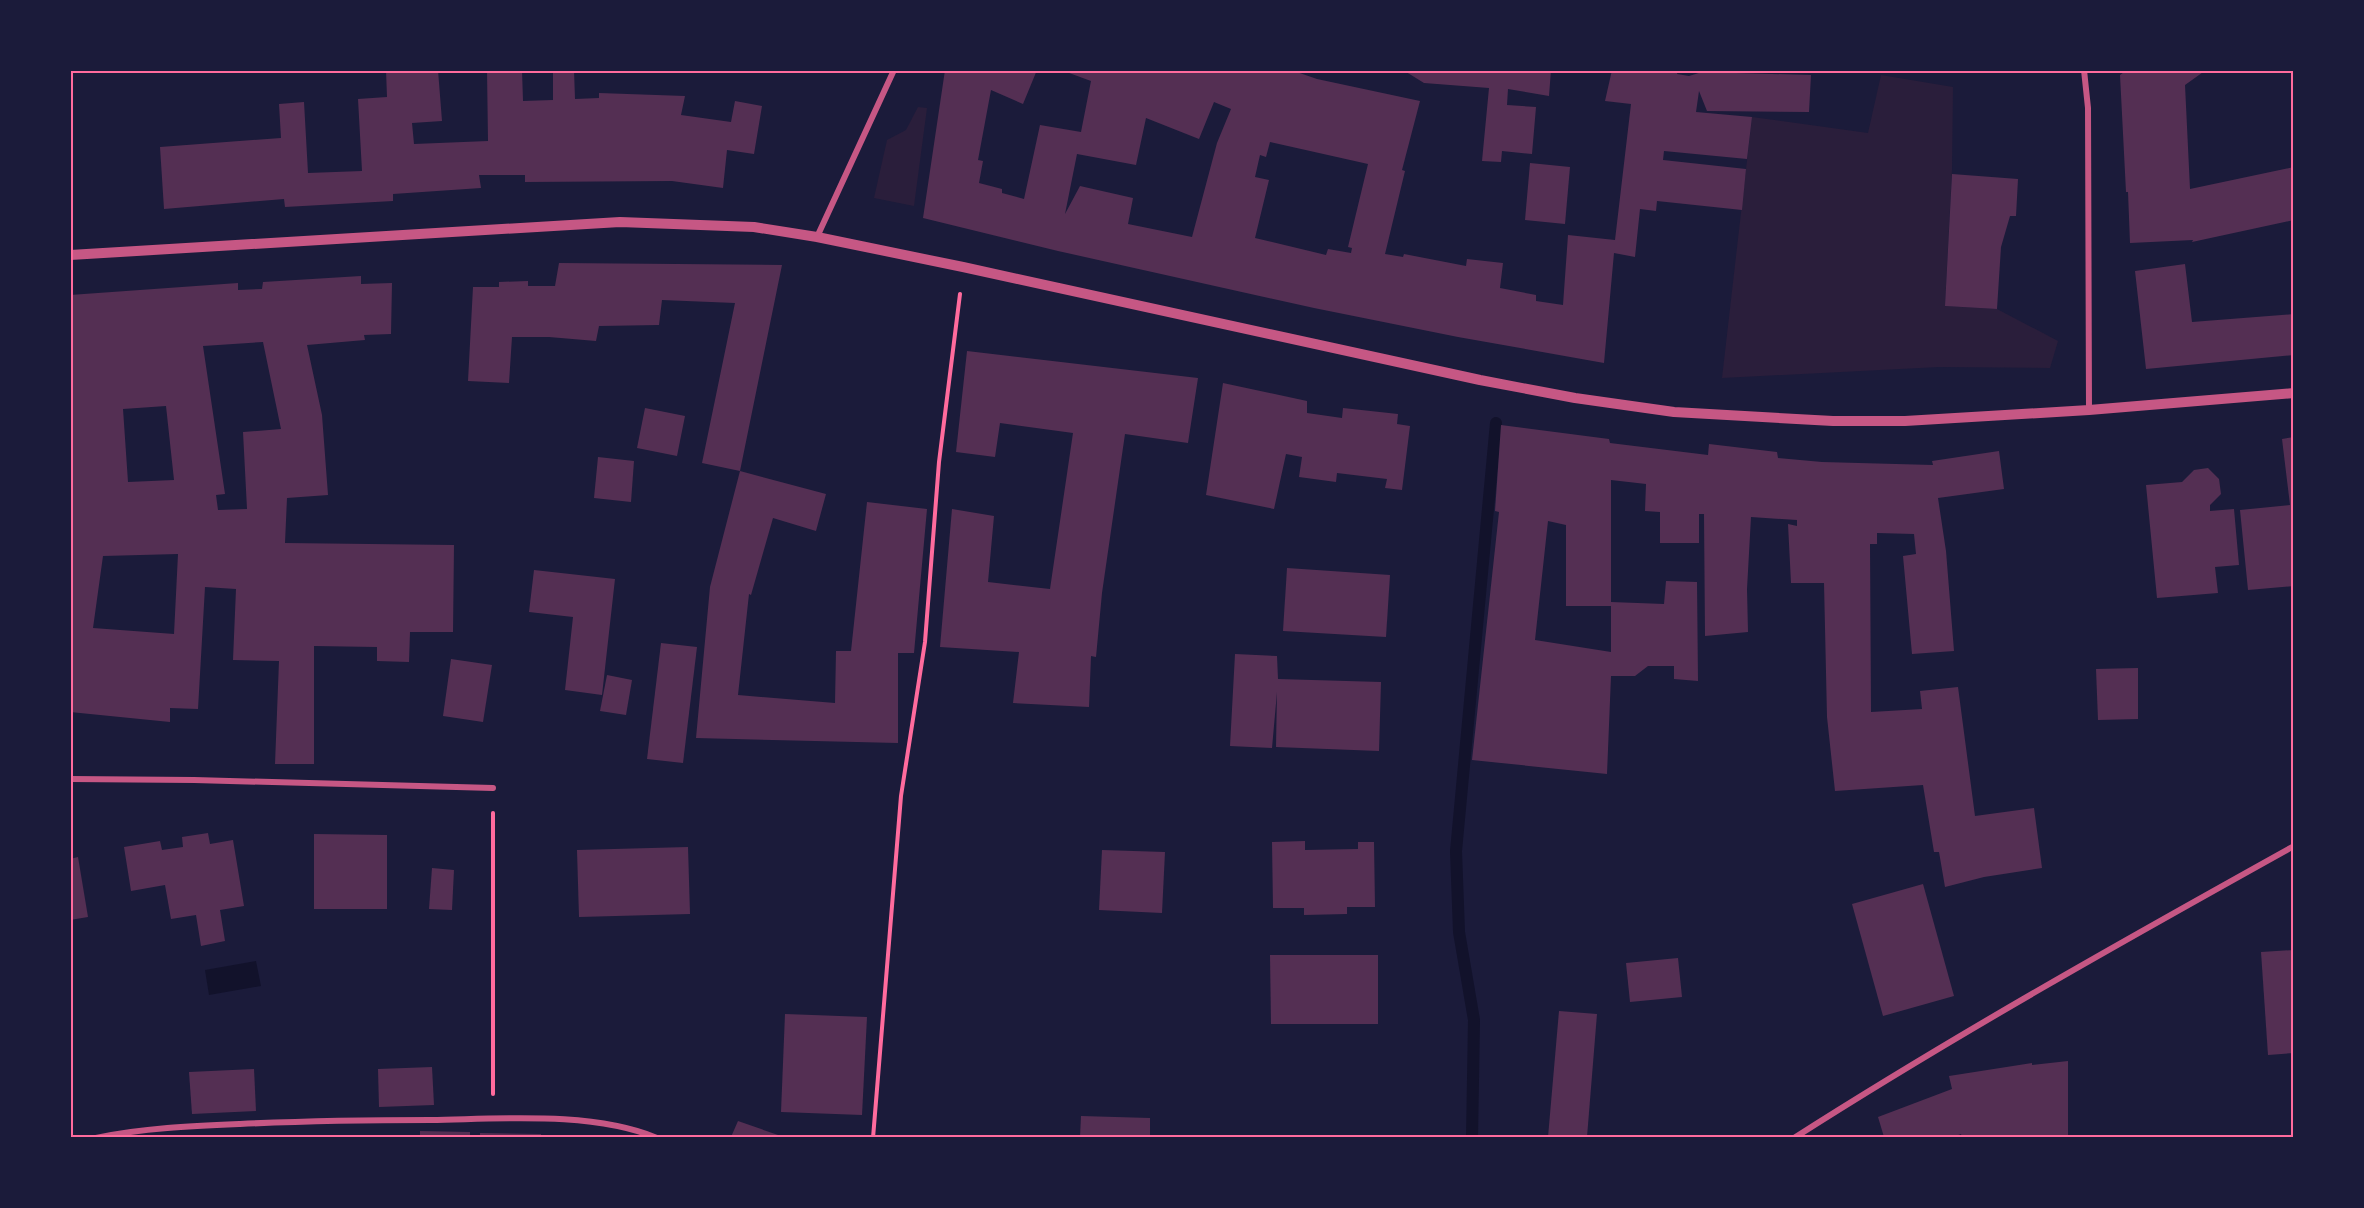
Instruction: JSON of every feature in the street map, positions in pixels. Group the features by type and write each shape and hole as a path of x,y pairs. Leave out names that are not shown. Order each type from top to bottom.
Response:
{"street":[{"path":"818,237 894,70"},
{"path":"2084,72 2088,108 2089,410"},
{"path":"70,255 620,222 754,227 818,237 963,267 1480,380 1575,398 1674,412 1845,421 2000,417 2294,393"},
{"path":"70,779 493,788"},
{"path":"1794,1137 1936,1049 2078,966 2294,846"},
{"path":"96,1137 187,1126 318,1120 493,1119 547,1119 596,1124 643,1132 657,1137"}],"path":[{"path":"873,1137 901,796 925,642 939,462 963,267"},
{"path":"493,788 493,1119"}],"shaded area":[{"path":"1881,75 1953,87 1952,170 1945,306 1997,309 2058,341 2050,368 1939,367 1722,378 1752,117 1868,133"},
{"path":"918,107 927,108 914,206 874,198 887,140 906,130"},
{"path":"256,961 261,986 209,995 205,970"}],"building":[{"path":"386,70 438,70 442,121 412,123 414,144 488,141 487,70 522,70 523,101 553,100 553,70 574,70 575,99 599,98 599,93 685,96 681,115 731,122 735,101 762,106 754,154 727,150 723,188 672,181 525,182 525,175 479,175 481,188 393,194 393,201 285,207 284,199 164,209 160,147 281,138 279,104 304,102 308,173 362,171 358,99 387,97"},
{"path":"945,70 1037,70 1023,104 991,90 978,160 983,161 979,183 1002,189 1002,193 1024,199 1040,125 1081,132 1091,81 1061,70 1237,70 1244,73 1246,70 1291,70 1317,79 1420,101 1402,170 1405,171 1385,254 1403,257 1404,254 1466,266 1467,259 1503,263 1500,288 1536,295 1536,301 1563,305 1568,235 1615,240 1631,104 1605,101 1612,70 1678,70 1677,74 1689,76 1702,72 1811,75 1809,112 1707,111 1699,91 1696,112 1752,117 1747,159 1664,151 1663,160 1746,169 1742,210 1657,201 1656,211 1640,209 1635,257 1614,253 1604,363 1314,308 1058,251 923,218","holes":["1214,102 1231,109 1217,143 1192,237 1128,224 1133,198 1080,186 1065,214 1077,154 1136,165 1146,118 1199,139","1270,142 1368,164 1348,247 1352,248 1351,253 1328,249 1326,255 1255,238 1269,180 1255,177 1260,155 1266,157"]},
{"path":"1403,70 1551,70 1549,96 1508,89 1507,105 1536,107 1532,154 1502,151 1501,162 1482,161 1489,88 1424,83"},
{"path":"2127,70 2206,70 2185,85 2190,189 2294,167 2294,220 2192,242 2193,240 2130,243 2120,75"},
{"path":"1530,163 1570,167 1565,224 1525,220"},
{"path":"1952,174 2018,179 2016,216 2010,216 2001,247 1997,309 1945,306"},
{"path":"559,263 782,265 740,471 702,463 735,303 662,300 659,325 599,326 596,341 512,337 509,383 468,381 473,287 499,287 499,282 528,281 528,286 555,286"},
{"path":"2185,264 2192,322 2294,314 2294,355 2146,369 2135,271"},
{"path":"361,276 361,284 392,283 391,334 364,335 365,340 307,345 322,415 328,495 287,498 285,543 454,545 453,632 410,632 409,662 377,661 377,647 314,646 314,764 275,764 279,661 233,660 236,589 205,587 198,709 170,708 170,722 70,712 70,295 238,283 238,290 262,289 263,282","holes":["263,342 281,429 243,432 247,509 218,510 216,495 225,494 203,346","166,406 174,480 128,482 123,409","178,554 174,634 93,628 103,556"]},
{"path":"967,351 1198,378 1188,443 1125,434 1102,593 1096,657 1091,656 1089,707 1013,703 1019,652 940,647 952,509 994,516 988,582 1050,589 1073,433 1000,423 995,457 956,452"},
{"path":"1223,383 1307,401 1307,413 1342,418 1343,408 1398,414 1397,424 1410,426 1402,490 1385,488 1387,479 1337,473 1336,482 1299,477 1302,457 1286,454 1274,509 1206,495"},
{"path":"645,408 685,416 677,456 637,448"},
{"path":"1501,425 1609,439 1610,443 1708,455 1709,444 1777,452 1778,458 1822,462 1933,465 1932,461 1999,451 2004,489 1938,498 1946,551 1954,651 1912,654 1903,556 1916,554 1914,534 1877,533 1877,544 1870,544 1871,712 1922,709 1920,691 1958,687 1975,816 2034,808 2042,868 1984,877 1945,887 1939,852 1934,852 1923,785 1835,791 1827,717 1824,583 1791,583 1788,524 1797,526 1797,520 1751,517 1747,589 1748,632 1705,636 1704,514 1699,514 1699,543 1660,543 1660,512 1645,511 1646,484 1611,480 1611,602 1664,604 1666,581 1697,582 1698,681 1674,679 1674,666 1648,666 1635,676 1611,676 1607,774 1472,760 1499,512 1495,511","holes":["1548,521 1566,525 1566,606 1611,606 1611,652 1535,640"]},
{"path":"2294,437 2294,586 2248,590 2240,510 2290,505 2282,439"},
{"path":"598,457 634,461 631,502 594,498"},
{"path":"2208,468 2219,479 2221,494 2210,505 2210,511 2234,509 2239,565 2215,567 2218,593 2157,598 2146,485 2182,482 2194,470"},
{"path":"740,471 826,494 816,531 773,518 751,595 749,594 738,695 835,703 836,651 851,651 867,502 927,509 914,653 898,653 898,743 696,738 710,587"},
{"path":"1287,568 1390,575 1386,637 1283,631"},
{"path":"534,570 615,579 602,695 565,690 573,617 529,612"},
{"path":"661,643 697,647 683,763 647,759"},
{"path":"1235,654 1277,656 1278,679 1381,682 1379,751 1276,747 1277,692 1272,748 1230,746"},
{"path":"451,659 492,665 483,722 443,716"},
{"path":"2138,668 2138,719 2098,720 2096,669"},
{"path":"607,675 632,680 626,715 600,711"},
{"path":"208,833 210,844 233,840 244,906 220,910 225,941 201,946 196,915 171,919 165,885 131,891 124,847 160,841 162,850 183,847 182,837"},
{"path":"314,834 387,835 387,909 314,909"},
{"path":"1305,841 1305,850 1358,849 1358,842 1374,842 1375,907 1347,907 1347,914 1304,915 1304,908 1273,908 1272,842"},
{"path":"688,847 690,914 579,917 577,850"},
{"path":"1102,850 1165,852 1162,913 1099,910"},
{"path":"78,857 88,917 70,920 70,859"},
{"path":"432,868 454,870 452,910 429,909"},
{"path":"1923,884 1954,996 1883,1016 1852,904"},
{"path":"2294,950 2294,1053 2268,1055 2261,952"},
{"path":"1270,955 1378,955 1378,1024 1271,1024"},
{"path":"1678,958 1682,997 1630,1002 1626,963"},
{"path":"1559,1011 1597,1014 1587,1137 1548,1137"},
{"path":"785,1014 867,1017 862,1115 781,1112"},
{"path":"2068,1061 2068,1137 1962,1137 1961,1134 1953,1137 1884,1137 1878,1117 1952,1089 1949,1076 2032,1063 2032,1065"},
{"path":"432,1067 434,1105 379,1107 378,1069"},
{"path":"254,1069 256,1111 192,1114 189,1072"},
{"path":"1081,1116 1150,1118 1150,1137 1080,1137"},
{"path":"738,1121 778,1135 777,1137 731,1137"},
{"path":"420,1131 470,1132 470,1137 420,1137"},
{"path":"480,1133 541,1134 541,1137 480,1137"}],"waterway":[{"path":"1472,1138 1474,1020 1459,932 1456,851 1496,423"}]}
